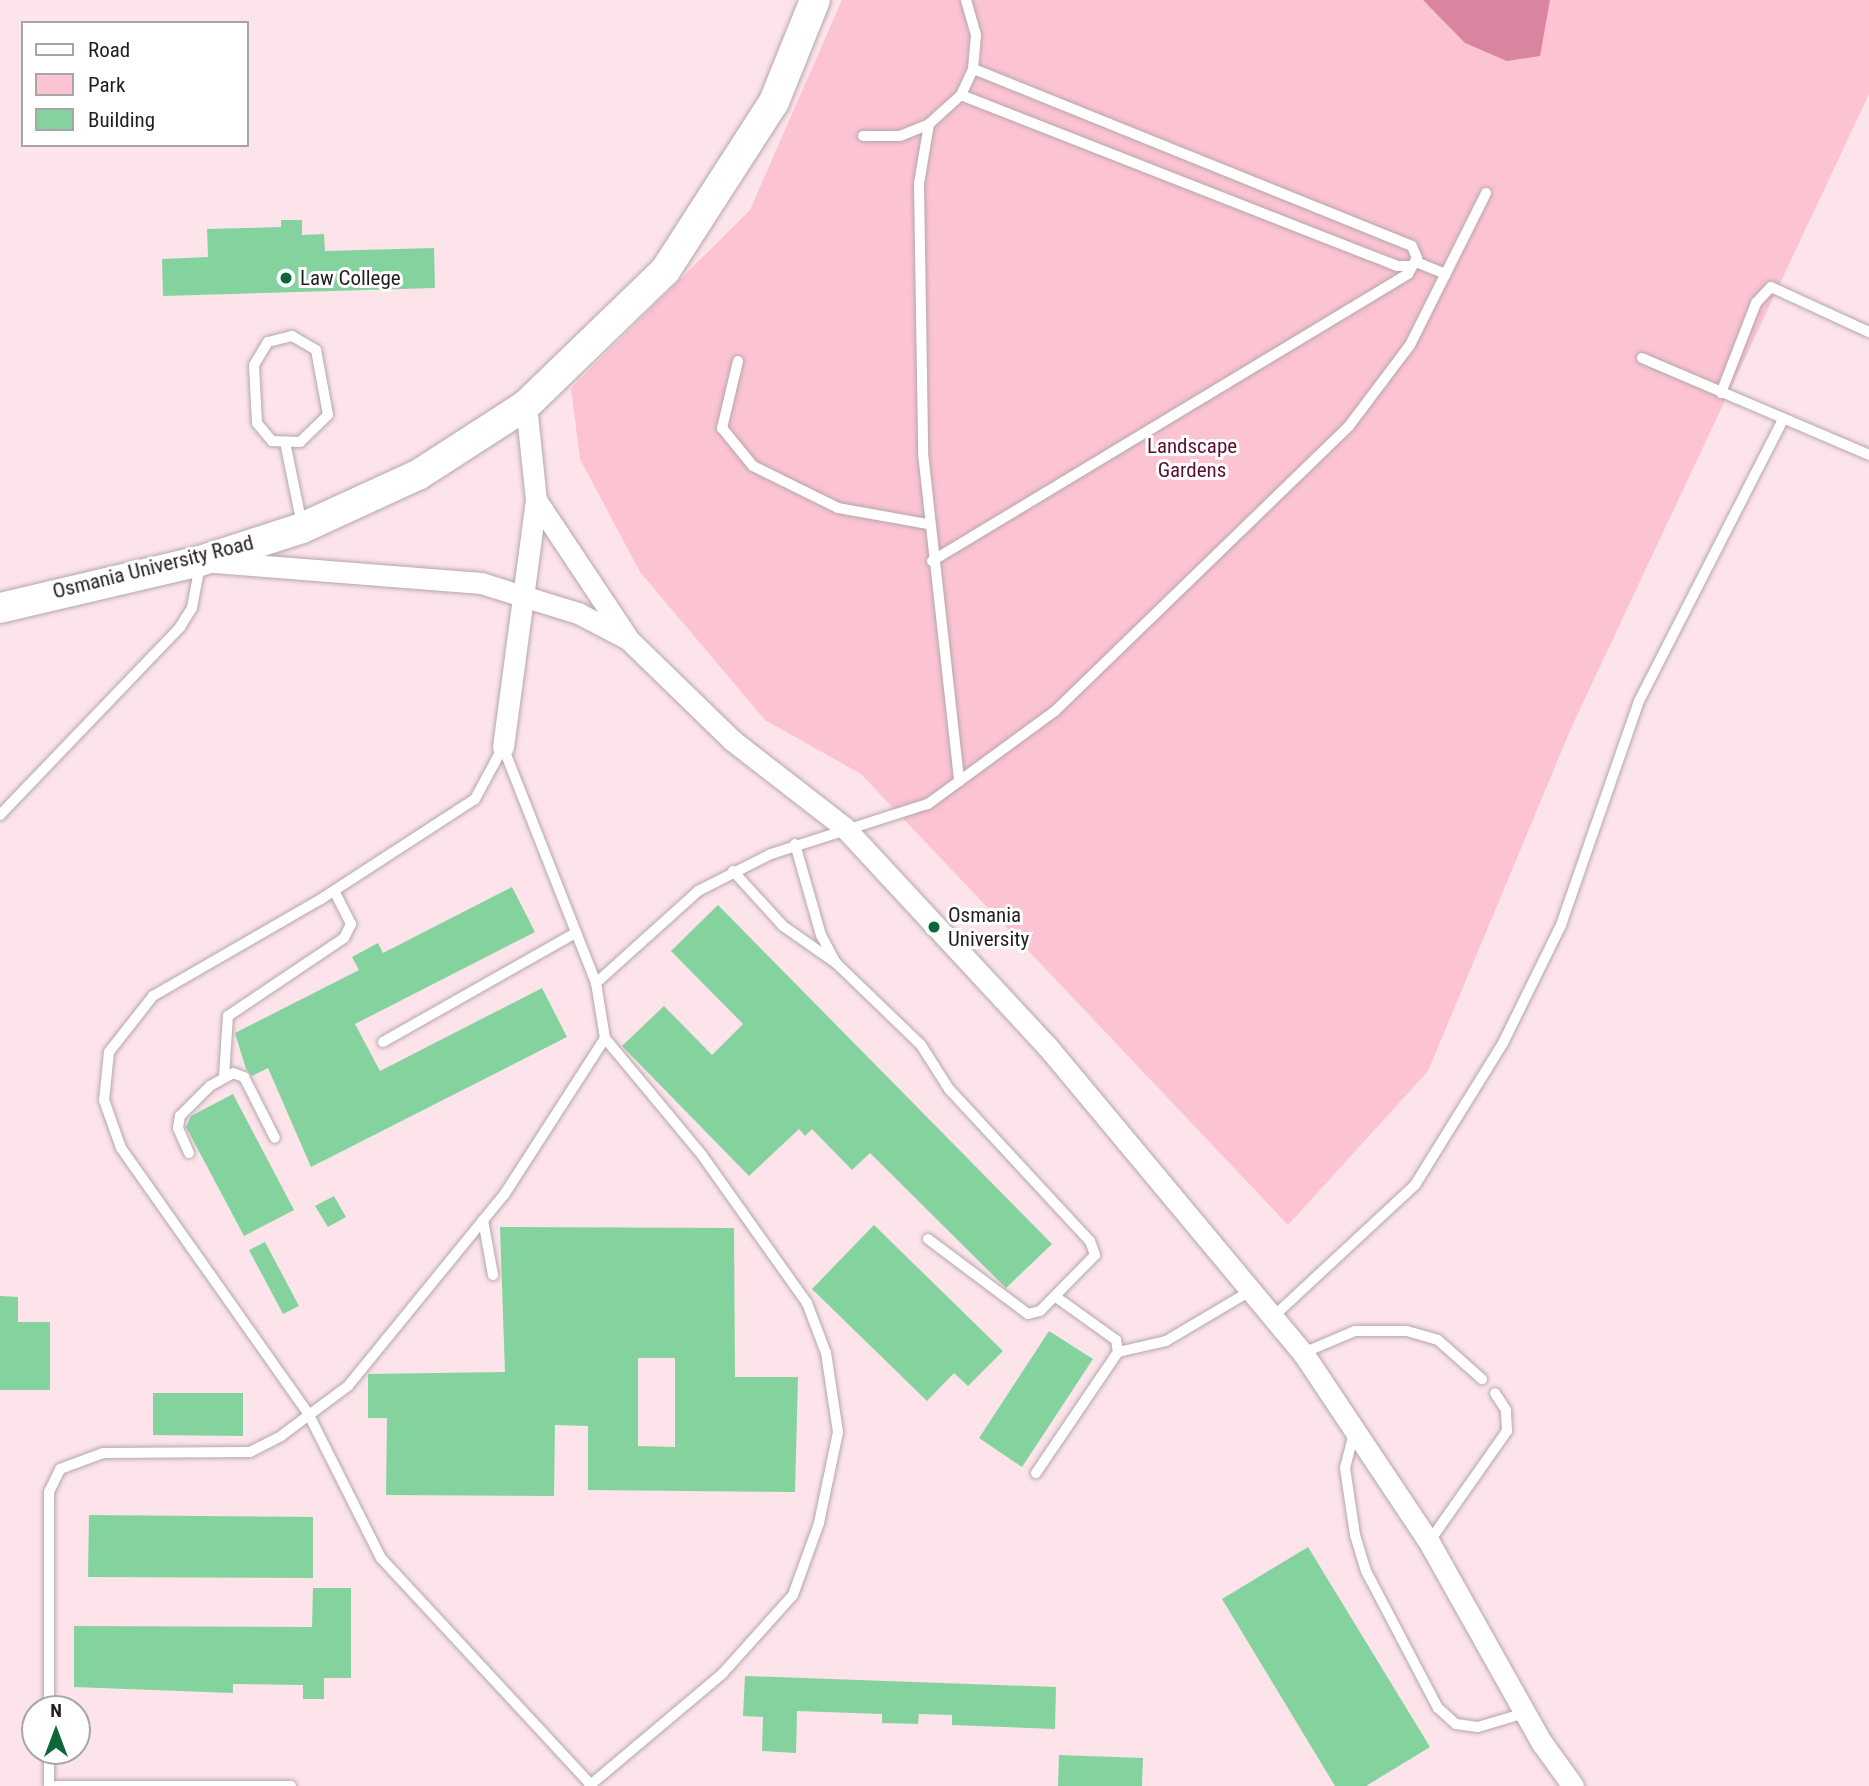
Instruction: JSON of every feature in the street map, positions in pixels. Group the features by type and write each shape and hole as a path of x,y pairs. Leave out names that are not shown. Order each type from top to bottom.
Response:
{"main road":[{"name":"Osmania University Road","path":"0,608 200,561 302,528 418,475 526,405 673,260 774,102 815,0"}],"street":[{"path":"503,747 527,593 536,500 526,405"},
{"path":"536,500 628,639 733,741 844,827 1047,1046 1274,1316 1303,1353 1429,1542 1525,1713 1573,1786"},
{"path":"200,561 421,575 527,593 628,639"}],"lane":[{"path":"863,136 900,136 929,124 961,95 973,69 976,35 966,0"},
{"path":"973,69 1412,246 1413,264"},
{"path":"961,95 1397,266 1413,264 1446,274"},
{"path":"929,124 919,184 928,524 958,781"},
{"path":"596,983 669,910 733,871 844,827 928,803 1055,711 1349,426 1410,345 1486,193"},
{"path":"932,561 1413,264"},
{"path":"1721,393 1756,303 1771,287 1869,331"},
{"path":"292,336 316,350 328,415 314,434 285,442 272,441 257,423 254,365 268,342 292,336"},
{"path":"1642,358 1869,455"},
{"path":"738,360 722,428 753,466 838,508 928,524"},
{"path":"1274,1316 1415,1185 1503,1043 1561,925 1639,701 1783,419"},
{"path":"285,442 302,528"},
{"path":"0,815 180,627 192,608 200,561"},
{"path":"503,747 596,983 605,1038 702,1156 807,1303 826,1353 838,1432 819,1523 793,1595 723,1673 589,1784 381,1558 309,1415 121,1148 104,1100 104,1071 119,1033 153,996 334,891 475,799 503,747"},
{"path":"795,845 821,935 836,963"},
{"path":"733,871 783,926 836,963 921,1045 949,1089 1090,1241 1093,1264 1035,1314 1020,1311 928,1239"},
{"path":"189,1153 177,1122 224,1076 228,1016 344,938 351,924 334,891"},
{"path":"383,1042 576,933"},
{"path":"48,1695 48,1492 60,1469 103,1454 250,1452 309,1415 348,1386 483,1220 605,1038"},
{"path":"224,1076 244,1077 275,1138"},
{"path":"483,1220 493,1275"},
{"path":"1036,1473 1118,1352 1166,1341 1252,1290"},
{"path":"1056,1297 1116,1340 1118,1352"},
{"path":"1303,1353 1355,1331 1407,1331 1438,1340 1482,1379"},
{"path":"1429,1542 1507,1431 1506,1410 1495,1393"},
{"path":"1355,1429 1345,1468 1355,1535 1366,1571 1438,1708 1456,1724 1478,1727 1525,1713"},
{"path":"48,1765 48,1786"},
{"path":"57,1786 124,1781 290,1786"}],"shaded area":[{"name":"Osmania University","path":"0,0 1869,0 1869,1786 0,1786"},
{"path":"1423,0 1550,0 1540,56 1507,61 1465,43"}],"green space":[{"name":"Landscape Gardens","path":"842,0 1869,0 1869,94 1572,726 1428,1071 1288,1225 861,774 765,720 640,572 580,459 571,388 750,210"}],"building":[{"path":"281,220 302,220 302,235 324,234 325,251 434,248 435,288 163,296 162,259 208,257 207,229 281,227"},
{"path":"512,887 535,932 355,1024 380,1071 542,988 567,1037 311,1167 268,1068 252,1076 246,1069 235,1033 359,970 352,957 378,943 383,953"},
{"path":"718,905 1052,1244 1006,1288 870,1153 852,1170 812,1129 805,1136 799,1129 749,1176 622,1046 664,1006 712,1055 743,1024 671,951"},
{"path":"233,1094 294,1210 244,1236 186,1127 191,1116"},
{"path":"334,1196 346,1217 328,1227 315,1206"},
{"path":"874,1225 1003,1351 968,1386 954,1373 927,1401 812,1289"},
{"path":"500,1227 734,1228 735,1377 798,1377 795,1492 588,1490 588,1426 555,1425 554,1496 386,1495 387,1418 368,1418 368,1374 505,1372","holes":["638,1358 675,1358 675,1447 638,1446"]},
{"path":"265,1242 299,1306 283,1314 249,1250"},
{"path":"0,1296 18,1297 18,1322 50,1322 50,1390 0,1390"},
{"path":"1049,1331 1093,1359 1022,1467 979,1438"},
{"path":"153,1393 243,1393 243,1436 153,1435"},
{"path":"89,1515 313,1517 313,1578 88,1577"},
{"path":"1308,1547 1430,1747 1366,1786 1335,1786 1222,1599"},
{"path":"313,1588 351,1588 351,1678 324,1678 324,1699 303,1699 303,1685 233,1684 233,1693 74,1687 74,1626 312,1627"},
{"path":"745,1676 1056,1687 1055,1729 952,1725 952,1715 919,1714 918,1724 882,1723 882,1714 797,1711 796,1753 762,1751 763,1717 743,1716"},
{"path":"1059,1755 1143,1758 1142,1786 1058,1786"}],"place":[{"name":"Law College","path":"286,278"},
{"name":"Osmania University","path":"934,927"}]}
